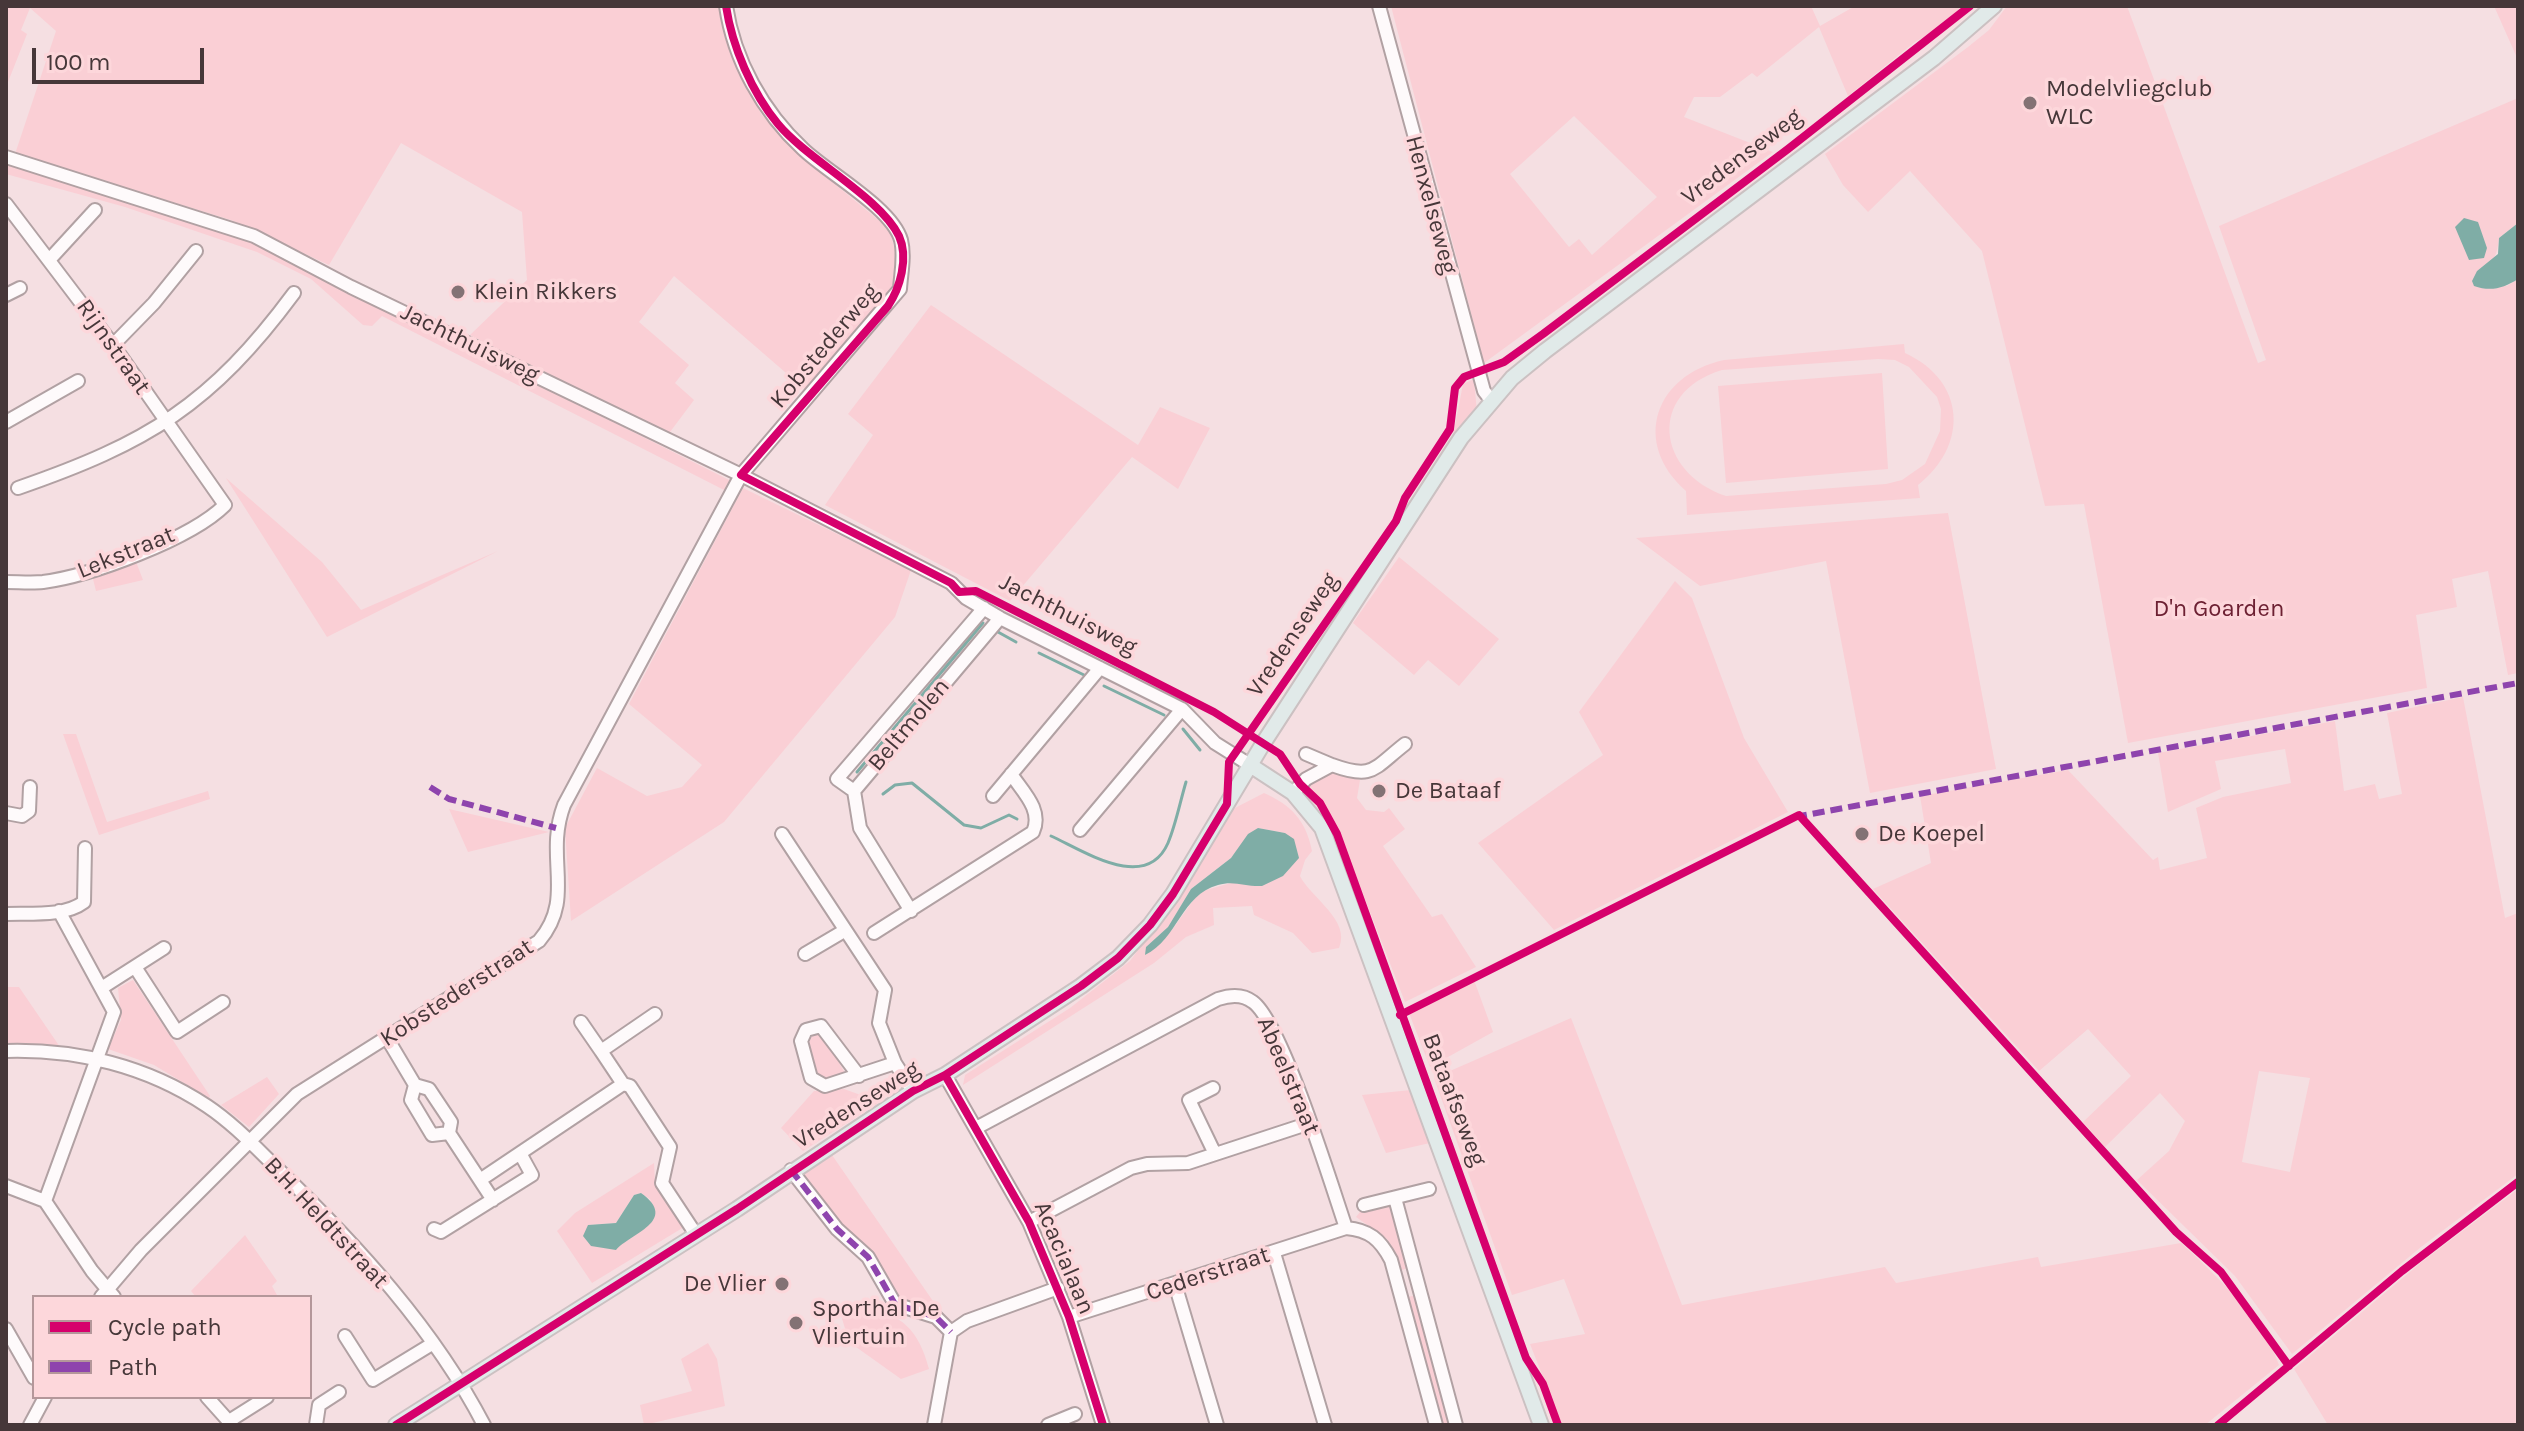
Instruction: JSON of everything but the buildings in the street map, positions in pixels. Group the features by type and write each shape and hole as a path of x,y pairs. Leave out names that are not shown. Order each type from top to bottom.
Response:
{"main road":[{"name":"Vredenseweg","path":"396,1425 737,1209 913,1091 945,1075 1081,986 1118,958 1150,925 1173,894 1250,765 1461,438 1491,400 1545,351 1934,58 1994,6"},
{"name":"Bataafseweg","path":"1250,765 1293,793 1322,828 1541,1425"}],"street":[{"name":"Kobstederweg","path":"726,6 746,70 762,103 804,150 884,215 900,238 903,259 900,289 888,306 741,475"},
{"name":"Henxelseweg","path":"1379,6 1460,310 1484,391 1491,400"},
{"name":"Jachthuisweg","path":"6,157 254,236 351,287 741,475 951,583 1000,618 1182,709 1215,743 1250,765"},
{"name":"Rijnstraat","path":"6,204 50,259 217,492"},
{"path":"50,259 95,210"},
{"path":"113,345 154,303 196,251"},
{"path":"6,295 20,288"},
{"path":"18,488 83,466 166,423 214,387 259,341 294,293"},
{"path":"6,422 78,381"},
{"name":"Kobstederstraat","path":"108,1294 141,1250 297,1094 539,941 553,924 559,907 556,828 564,805 741,475"},
{"name":"Lekstraat","path":"6,582 38,583 126,559 221,509 225,505 217,492"},
{"name":"Beltmolen","path":"984,608 837,779 854,791 1000,618"},
{"path":"993,796 1100,668"},
{"path":"1080,830 1182,709"},
{"path":"1306,754 1360,775 1405,744"},
{"path":"1293,793 1306,779 1332,765"},
{"path":"874,933 1033,832 1038,821 1034,808 1011,774"},
{"path":"6,813 22,816 29,811 30,787"},
{"path":"854,791 860,828 911,911"},
{"path":"782,834 885,990 879,1023 895,1063 913,1091"},
{"path":"6,914 59,911 76,908 84,902 85,848"},
{"path":"45,1201 114,1012 59,911"},
{"path":"805,954 844,931"},
{"path":"103,987 164,948"},
{"path":"135,967 177,1032 223,1002"},
{"name":"Abeelstraat","path":"976,1128 1229,995 1251,1000 1262,1011 1310,1123 1346,1228"},
{"path":"601,1051 655,1014"},
{"path":"581,1022 623,1084 636,1090 670,1147 662,1183 695,1233"},
{"path":"859,1076 821,1026 806,1030 801,1041 811,1078 825,1086 859,1076 895,1063"},
{"path":"387,1038 415,1085 429,1089 451,1122 449,1133 493,1200"},
{"name":"B.H. Heldtstraat","path":"6,1051 42,1050 98,1058 174,1087 209,1107 249,1141 359,1250 462,1383 484,1425"},
{"name":"Acacialaan","path":"945,1075 1029,1222 1069,1317 1103,1425"},
{"path":"480,1180 623,1084"},
{"path":"415,1085 411,1100 432,1135 449,1133"},
{"path":"1213,1088 1189,1100 1215,1154"},
{"path":"1029,1222 1131,1168 1188,1163 1310,1123"},
{"path":"434,1229 441,1232 532,1175 521,1155"},
{"path":"791,1170 837,1229 868,1257 895,1304 936,1317 951,1332"},
{"path":"6,1186 45,1201 108,1294"},
{"path":"1364,1205 1429,1189"},
{"path":"1395,1198 1456,1425"},
{"path":"1346,1228 1370,1233 1383,1245 1398,1285 1436,1425"},
{"name":"Cederstraat","path":"1069,1317 1346,1228"},
{"path":"1274,1253 1325,1425"},
{"path":"1398,1285 1416,1280"},
{"path":"1175,1284 1217,1425"},
{"path":"934,1425 951,1332 967,1321 1058,1288"},
{"path":"6,1329 32,1374"},
{"path":"345,1336 373,1380 432,1344"},
{"path":"316,1425 319,1405 339,1392"},
{"path":"30,1425 44,1399"},
{"path":"209,1399 231,1423 264,1399"},
{"path":"1048,1425 1075,1414"}],"green space":[{"path":"6,6 719,6 741,71 761,114 801,156 882,223 891,235 898,264 891,293 808,392 674,276 639,322 689,365 675,383 694,400 667,436 470,335 527,280 522,212 401,143 329,265 231,220 15,154 56,31 30,8 21,30 27,34 6,87"},
{"path":"1391,6 1811,6 1820,26 1855,6 1962,6 1942,26 1915,42 1848,96 1819,27 1757,77 1752,73 1720,97 1694,97 1684,117 1773,152 1484,363","holes":["1574,116 1657,197 1592,255 1579,239 1569,247 1510,174"]},
{"name":"D'n Goarden","path":"2007,6 2127,6 2258,363 2266,360 2219,226 2518,98 2518,223 2499,238 2494,258 2477,271 2507,286 2518,279 2518,673 2508,675 2488,571 2452,579 2457,607 2416,615 2427,688 2128,743 2084,504 2045,506 1982,251 1910,171 1868,212 1843,185 1825,154 1989,30"},
{"path":"2494,6 2518,6 2518,60"},
{"path":"6,163 250,240 733,482 728,492 382,316 372,326 363,325 311,279 257,252 125,207 6,174"},
{"path":"931,305 1138,445 1160,407 1210,428 1178,489 1132,457 1010,601 825,505 873,435 848,414"},
{"path":"1904,344 1905,353 1925,365 1940,380 1949,397 1954,414 1946,451 1935,469 1918,485 1920,498 1687,515 1686,491 1669,472 1659,452 1656,432 1658,413 1667,395 1681,380 1700,368 1724,360","holes":["1895,360 1909,367 1937,397 1941,409 1940,431 1925,464 1902,480 1886,484 1726,496 1703,485 1686,470 1674,452 1670,433 1672,414 1681,396 1698,381 1722,370"]},
{"path":"1882,373 1888,469 1726,483 1718,386"},
{"path":"1474,379 1477,413 1451,446 1463,384"},
{"path":"226,478 322,562 361,610 498,551 327,637"},
{"path":"743,488 911,570 895,617 724,822 571,921 565,828 597,768 647,796 682,787 702,765 629,704"},
{"path":"1948,513 1996,769 1870,793 1826,561 1700,586 1636,538"},
{"path":"1399,557 1499,639 1459,686 1428,660 1414,675 1353,623"},
{"path":"135,559 143,580 96,591 92,575"},
{"path":"1675,581 1692,598 1744,738 1788,812 1554,930 1478,843 1603,755 1579,712"},
{"path":"2463,697 2505,918 2518,913 2518,1174 2421,1247 2292,1354 2235,1276 2137,1180 2169,1151 2185,1121 2160,1093 2105,1147 2083,1122 2131,1076 2088,1029 2039,1071 1873,889 1931,863 1920,796 2068,770 2153,860 2158,857 2160,870 2207,858 2196,808 2223,797 2291,783 2285,749 2215,761 2221,789 2168,812 2158,753 2335,721 2344,791 2375,784 2379,799 2402,794 2387,713","holes":["2259,1071 2310,1078 2290,1172 2242,1162"]},
{"path":"63,734 76,734 107,822 208,791 210,799 99,835"},
{"path":"1331,770 1360,780 1357,798 1366,810 1384,812 1389,808 1405,829 1383,846 1432,917 1442,914 1476,967 1405,1002 1337,827 1323,802 1305,785"},
{"path":"1264,793 1296,815 1306,831 1312,851 1305,860 1300,876 1340,928 1339,948 1312,953 1293,933 1254,915 1252,906 1213,908 1214,925 1186,937 1154,963 963,1085 965,1075 1070,1008 1130,961 1167,911 1233,809","holes":["1258,828 1285,833 1298,853 1255,886 1238,881 1199,892 1172,930 1146,947 1168,927 1191,889 1231,858"]},
{"path":"449,809 549,832 468,852"},
{"path":"133,980 209,1098 154,1065 108,1049 121,1020 118,988"},
{"path":"1474,980 1493,1032 1430,1067 1409,1013"},
{"path":"6,987 19,987 60,1047 6,1045"},
{"path":"1571,1018 1682,1305 1885,1267 1896,1283 2038,1257 2041,1267 2181,1243 2250,1315 2272,1348 2279,1365 2205,1425 1562,1425 1530,1344 1585,1334 1564,1279 1512,1295 1434,1078"},
{"path":"814,1033 823,1035 845,1073 828,1080 817,1074 808,1044"},
{"path":"267,1077 279,1094 249,1127 221,1105"},
{"path":"844,1089 880,1102 803,1151 781,1128 814,1091"},
{"path":"1411,1090 1430,1143 1386,1153 1362,1095"},
{"path":"832,1155 935,1304 921,1308 896,1300 801,1174"},
{"path":"654,1163 655,1183 684,1227 592,1283 557,1231 575,1213","holes":["641,1193 651,1200 591,1246 588,1225 616,1223 634,1195"]},
{"path":"2518,1189 2518,1425 2328,1425 2294,1369 2423,1261"},
{"path":"1391,1205 1408,1268 1402,1270 1387,1239 1356,1217 1360,1212"},
{"path":"245,1235 277,1281 272,1286 277,1295 194,1295 191,1291"},
{"path":"1416,1295 1450,1425 1442,1425 1408,1297"},
{"path":"838,1305 871,1309 897,1319 916,1337 929,1369 901,1379 849,1342"},
{"path":"708,1343 717,1359 725,1406 644,1425 640,1405 692,1391 681,1359"}],"water":[{"path":"2464,218 2478,222 2487,248 2484,258 2469,260 2455,227"},
{"path":"2518,223 2518,279 2497,288 2474,286 2472,281 2477,271 2498,254 2499,238"},
{"path":"1258,828 1285,833 1294,839 1299,858 1283,876 1262,886 1229,883 1206,890 1187,907 1165,939 1145,955 1146,947 1168,927 1191,889 1231,858 1248,834"},
{"path":"641,1193 652,1203 655,1211 654,1219 648,1226 616,1250 591,1246 583,1236 588,1225 616,1223 634,1195"}],"waterway":[{"path":"857,772 983,623"},
{"path":"998,632 1016,642"},
{"path":"1039,653 1084,675"},
{"path":"1104,686 1164,715"},
{"path":"1183,729 1200,750"},
{"path":"1051,836 1114,864 1130,867 1145,865 1158,858 1168,843 1186,782"},
{"path":"883,794 895,785 912,783 964,825 981,828 1009,815 1017,819"}],"marked path":[{"path":"1795,817 2518,683"},
{"path":"430,787 449,799 556,828"},
{"path":"791,1170 837,1229 868,1257 895,1304 936,1317 951,1332"}],"cycle path":[{"path":"726,6 744,68 769,112 791,138 877,208 899,236 903,254 899,282 888,306 741,475 951,583 959,592 976,591 1214,712 1280,754 1300,784 1320,803 1337,834 1526,1358 1543,1384 1558,1425"},
{"path":"396,1425 737,1209 913,1091 945,1075 1081,986 1118,958 1150,925 1173,894 1227,804 1229,762 1396,521 1405,498 1450,429 1455,388 1464,377 1504,362 1543,334 1788,149 1970,6"},
{"path":"1400,1015 1799,815 2176,1232 2221,1272 2289,1366"},
{"path":"945,1075 1029,1222 1069,1317 1103,1425"},
{"path":"2218,1425 2402,1271 2518,1182"}],"place":[{"name":"Modelvliegclub WLC","path":"2030,103"},
{"name":"Klein Rikkers","path":"458,292"},
{"name":"De Bataaf","path":"1379,791"},
{"name":"De Koepel","path":"1862,834"},
{"name":"De Vlier","path":"782,1284"},
{"name":"Sporthal De Vliertuin","path":"796,1323"}]}
